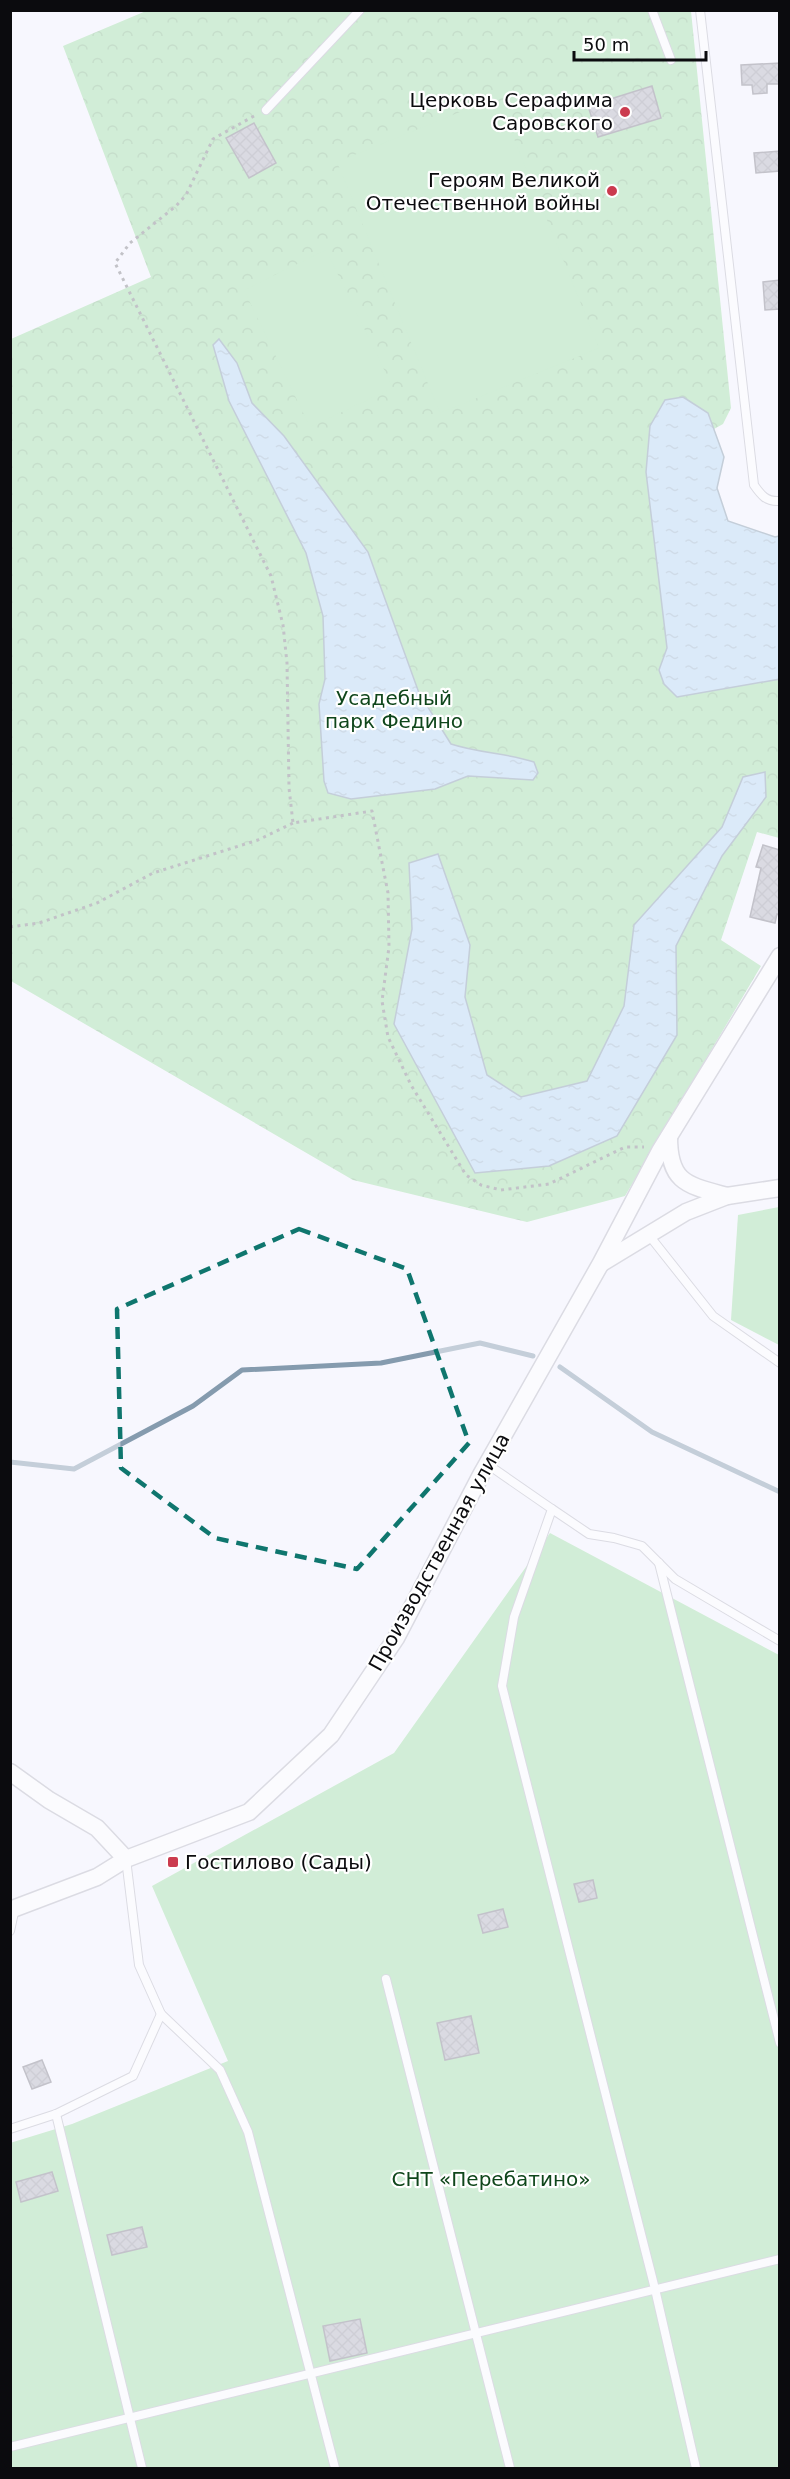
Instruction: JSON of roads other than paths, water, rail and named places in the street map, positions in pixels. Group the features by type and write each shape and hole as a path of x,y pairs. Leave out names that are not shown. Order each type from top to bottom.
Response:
{"street":[{"name":"Производственная улица","path":"13,1909 97,1877 126,1859 249,1812 331,1735 396,1638 487,1464 601,1263 665,1144 780,956"},
{"path":"665,1144 676,1174 692,1186 727,1196"},
{"path":"601,1263 686,1212 727,1196 780,1188"},
{"path":"10,1772 49,1800 97,1828 126,1859"}],"lane":[{"path":"266,110 360,10"},
{"path":"651,10 671,60"},
{"path":"700,10 754,485 764,498 773,502 780,501"},
{"path":"648,1234 713,1316 780,1363"},
{"path":"487,1464 589,1534 642,1546 675,1579 780,1641"},
{"path":"552,1509 514,1617 502,1686 655,2289 696,2469"},
{"path":"659,1563 780,2043"},
{"path":"126,1859 132,1893 139,1965 161,2014 220,2070 248,2132 335,2469"},
{"path":"10,1931 13,1909"},
{"path":"386,1979 510,2469"},
{"path":"10,2129 56,2114 132,2076 161,2014"},
{"path":"56,2114 142,2469"},
{"path":"10,2447 780,2259"}],"water":[{"path":"219,339 237,363 252,403 284,436 368,552 419,693 451,744 534,762 538,773 533,780 468,776 435,789 351,799 328,793 324,781 319,704 325,679 323,616 306,553 229,401 213,345"},
{"path":"683,397 708,413 724,457 717,488 728,521 775,537 779,536 780,679 677,697 664,684 659,670 667,648 646,472 650,426 665,400"},
{"path":"765,772 766,797 722,856 676,946 677,1035 617,1136 549,1166 475,1173 394,1024 412,929 409,863 438,854 470,945 465,997 487,1075 521,1097 587,1081 624,1006 634,925 722,827 743,777"}],"waterway":[{"path":"10,1462 74,1469 193,1406 242,1370 381,1363 480,1343 533,1356"},
{"path":"560,1367 652,1432 780,1492"}],"place":[{"name":"Церковь Серафима Саровского","path":"625,112"},
{"name":"Героям Великой Отечественной войны","path":"612,191"},
{"name":"Гостилово (Сады)","path":"173,1862"}],"park label":[{"name":"Усадебный парк Федино","path":"394,710"},
{"name":"СНТ «Перебатино»","path":"491,2179"}]}
